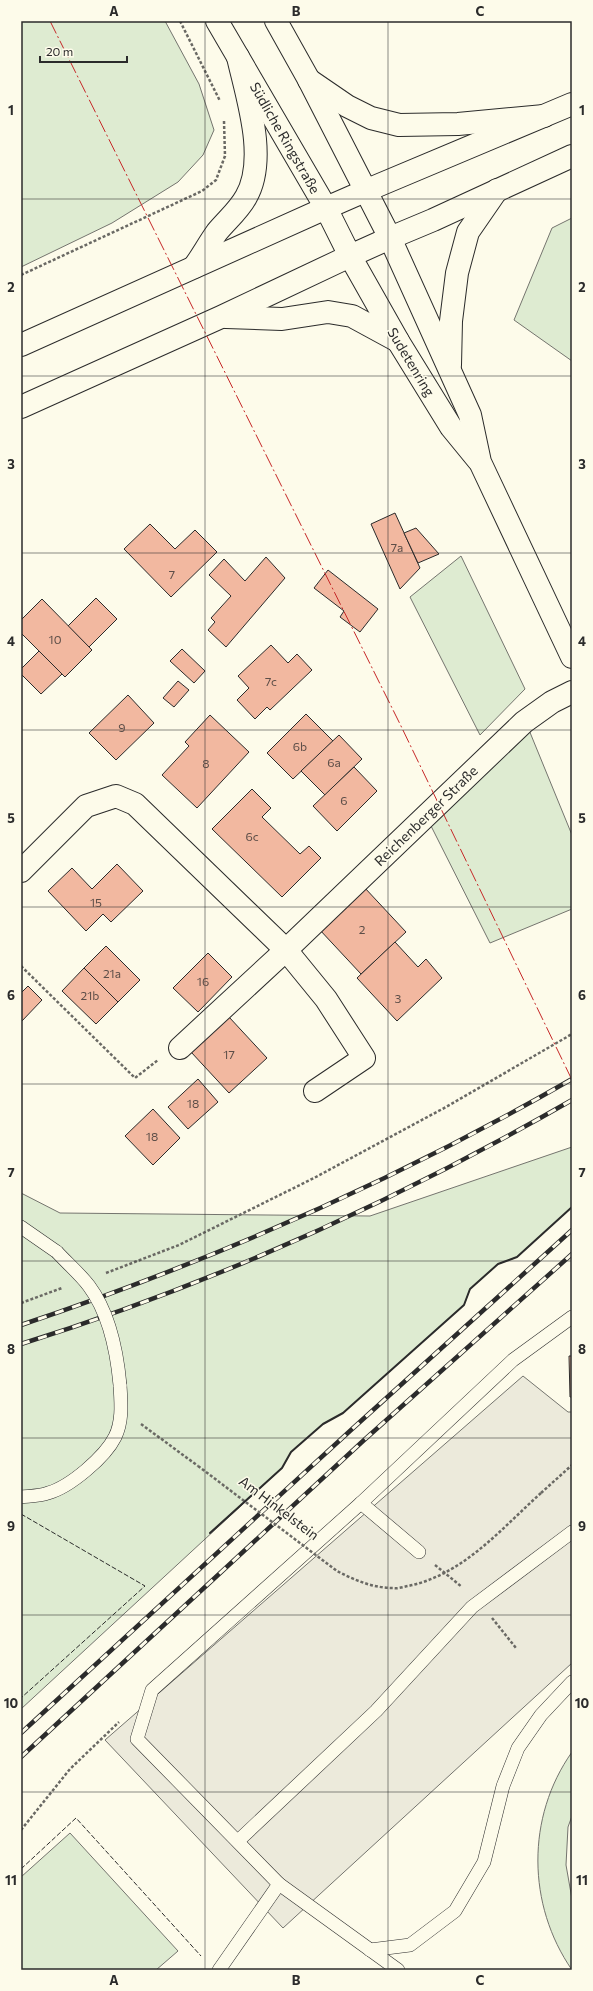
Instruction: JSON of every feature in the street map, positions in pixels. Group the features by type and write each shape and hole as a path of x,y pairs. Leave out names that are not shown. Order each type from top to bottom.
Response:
{"main road":[{"name":"Südliche Ringstraße","path":"217,21 326,208 350,256"},
{"path":"276,21 309,80 390,238"},
{"path":"194,267 217,232 246,197 254,179 256,144 254,123 238,57"},
{"path":"309,80 347,106 371,118 399,125 458,124 544,116"},
{"path":"21,345 326,208 572,104"},
{"path":"21,407 572,156"},
{"path":"450,370 451,321 456,273 468,232 497,190"},
{"name":"Sudetenring","path":"390,238 470,415 480,462 572,657"},
{"name":"Sudetenring","path":"350,256 398,341 451,427 480,462"},
{"path":"221,317 282,319 328,312 352,316 398,341"},
{"name":"Reichenberger Straße","path":"180,1048 286,950 524,722 552,702 572,692"},
{"path":"21,871 86,806 116,796 135,804 286,950 326,999 364,1058 316,1091"}],"lane":[{"path":"21,1227 57,1252 89,1286 108,1322 114,1343 120,1385 121,1414 116,1436 96,1461 80,1476 49,1493 21,1497"},
{"path":"398,1970 279,1884 137,1740 152,1690 361,1503 513,1360 572,1317"},
{"path":"361,1503 419,1552"},
{"path":"238,1842 376,1711 472,1607 572,1532"},
{"path":"370,1950 410,1945 455,1911 484,1862 503,1786 518,1748 541,1715 572,1682"},
{"path":"219,1970 279,1884"}],"path":[{"path":"180,21 220,102"},
{"path":"21,275 202,191 216,180 225,156 224,117"},
{"path":"21,966 135,1078 169,1051 180,1048"},
{"path":"101,1275 179,1245 314,1178 446,1107 572,1034"},
{"path":"21,1303 64,1288"},
{"name":"Am Hinkelstein","path":"121,1414 141,1424 337,1572 354,1580 393,1589 416,1584 440,1576 464,1563 572,1466"},
{"path":"419,1552 479,1601 516,1648"},
{"path":"21,1830 70,1769 120,1721"}],"green space":[{"path":"21,21 165,21 199,84 214,130 203,155 178,182 112,223 21,267"},
{"path":"572,218 572,361 514,320 552,228"},
{"path":"461,556 525,689 480,735 410,597"},
{"path":"529,730 572,835 572,909 490,943 430,824"},
{"path":"572,1147 572,1207 517,1257 498,1264 470,1289 464,1305 343,1413 323,1424 291,1452 282,1468 21,1709 21,1193 60,1213 370,1216"},
{"path":"572,1752 572,1816 568,1827 566,1865 572,1899 572,1970 557,1945 547,1918 540,1890 538,1861 540,1832 546,1804 557,1777"},
{"path":"70,1833 178,1951 156,1970 21,1970 21,1877"}],"shaded area":[{"path":"523,1376 568,1412 572,1412 572,1663 283,1928 105,1740"}],"building":[{"path":"395,513 420,568 400,589 371,524"},
{"path":"150,524 175,549 195,530 217,552 171,597 124,549"},
{"path":"416,528 439,554 418,563 404,533"},
{"path":"266,557 285,578 226,647 208,630 215,622 211,618 231,596 209,575 224,559 245,581"},
{"path":"328,570 378,609 360,632 340,617 344,611 314,588"},
{"path":"96,598 117,619 89,647 68,626"},
{"path":"42,599 92,650 65,677 21,633 21,620"},
{"path":"271,645 288,663 297,654 312,670 270,710 267,707 255,719 237,700 249,688 238,676"},
{"path":"182,649 205,671 194,683 170,661"},
{"path":"39,651 62,674 41,694 21,674 21,669"},
{"path":"178,681 189,690 174,707 163,698"},
{"path":"128,695 154,723 116,760 89,733"},
{"path":"306,714 333,741 293,779 267,753"},
{"path":"210,715 249,752 197,808 162,775 189,746 185,742"},
{"path":"339,735 362,759 325,795 301,771"},
{"path":"354,767 377,791 337,831 313,806"},
{"path":"252,789 271,808 262,817 300,854 309,846 321,858 282,897 212,829"},
{"path":"117,864 143,891 111,922 103,914 86,931 48,891 72,868 92,889"},
{"path":"364,887 406,932 361,974 319,929"},
{"path":"395,942 418,967 426,959 442,978 397,1021 357,978"},
{"path":"106,946 140,980 118,1002 84,968"},
{"path":"208,953 232,977 198,1012 173,988"},
{"path":"84,968 118,1002 96,1024 62,991"},
{"path":"28,986 42,1000 21,1022 21,993"},
{"path":"229,1017 267,1058 229,1093 191,1052"},
{"path":"198,1079 218,1102 188,1129 168,1107"},
{"path":"153,1109 180,1138 153,1165 125,1136"},
{"path":"569,1356 572,1356 572,1397 570,1397"}],"railway":[{"path":"21,1325 163,1274 302,1216 439,1151 572,1079"},
{"path":"21,1344 164,1295 303,1237 440,1172 572,1100"},
{"path":"21,1733 351,1430 572,1230"},
{"path":"21,1757 363,1441 572,1254"}],"fence":[{"path":"21,1514 145,1586 21,1698"},
{"path":"21,1869 76,1818 201,1956"}],"wall":[{"path":"210,1533 282,1468 291,1452 323,1424 343,1413 464,1305 470,1289 498,1264 517,1257 572,1207"}],"power":[{"path":"50,21 400,724 572,1080"}]}
